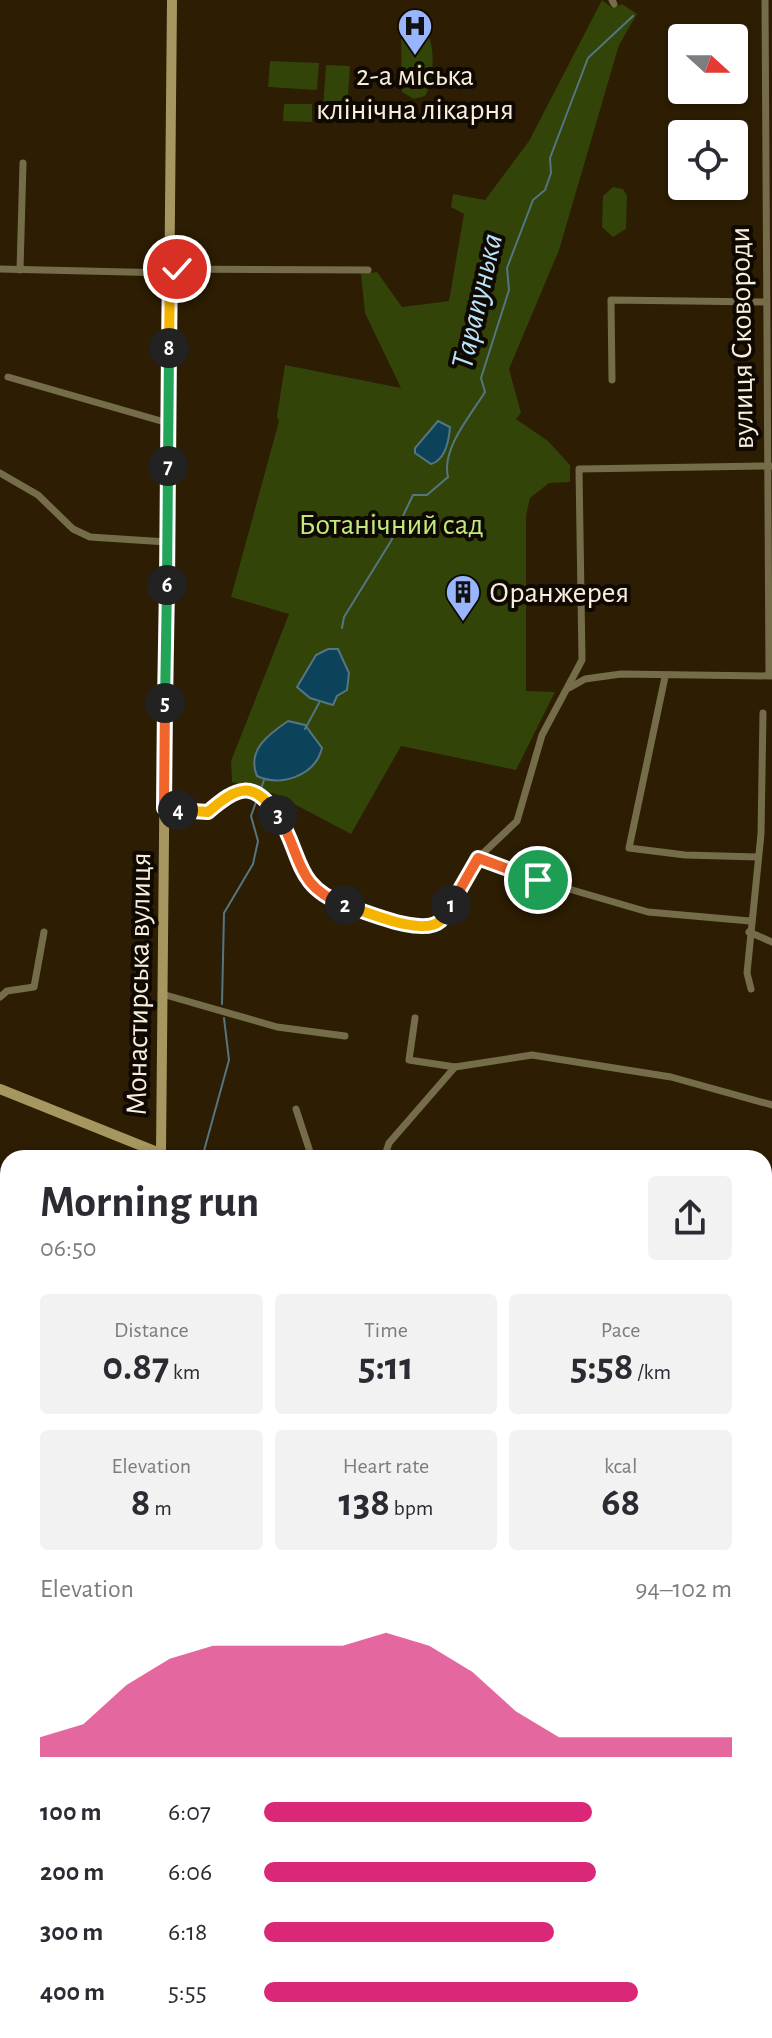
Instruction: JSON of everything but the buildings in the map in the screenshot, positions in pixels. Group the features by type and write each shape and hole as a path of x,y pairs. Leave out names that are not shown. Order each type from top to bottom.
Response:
{"street":[{"name":"Монастирська вулиця","path":"161,1150 172,0"},
{"name":"вулиця Сковороди","path":"765,0 765,302 771,676"},
{"path":"20,270 23,163"},
{"path":"0,269 368,270"},
{"path":"612,380 611,300 765,302"},
{"path":"8,377 168,423"},
{"path":"164,808 208,812 231,791 257,795 269,803 280,818 308,884 317,893 396,922 429,926 438,923 478,858 517,821 542,735 555,704 568,688 582,660 579,469 769,466"},
{"path":"0,473 38,495 73,529 90,537 167,542"},
{"path":"568,688 605,675 771,676"},
{"path":"665,677 629,848 685,855 758,857"},
{"path":"751,989 747,973 761,834 763,713"},
{"path":"761,834 772,834"},
{"path":"478,858 538,880 648,912 750,921"},
{"path":"0,997 7,991 34,987 44,932"},
{"path":"749,932 772,942"},
{"path":"162,994 277,1027 345,1036"},
{"path":"415,1018 409,1060 455,1067 532,1055 671,1077 772,1105"},
{"path":"387,1150 389,1143 455,1067"},
{"path":"0,1089 149,1150"},
{"path":"296,1109 309,1150"}],"green space":[{"name":"Ботанічний сад","path":"602,0 612,8 622,4 637,14 619,45 559,250 509,369 521,413 516,419 548,441 570,465 570,482 549,483 530,498 526,516 526,691 555,692 516,770 401,746 351,834 275,794 232,782 231,761 289,614 231,597 279,421 277,416 285,365 401,388 365,313 361,274 377,272 402,307 449,301 464,214 451,207 453,194 485,200 529,141"},
{"path":"413,30 426,32 433,64 425,96 414,99 402,92 401,39"},
{"path":"270,61 319,63 317,90 268,87"},
{"path":"326,65 350,66 347,111 323,110"},
{"path":"284,104 312,104 312,122 283,121"},
{"path":"613,187 623,189 627,196 626,229 613,237 602,227 603,196"}],"water":[{"path":"438,421 450,427 449,438 443,454 431,464 415,453 415,448"},
{"path":"328,649 338,649 349,673 347,690 337,696 333,705 310,698 297,687 316,655"},
{"path":"288,721 305,725 322,748 318,758 296,777 276,780 257,776 254,767 257,751 267,737"}],"waterway":[{"name":"Тарапунька","path":"342,628 344,617 391,541 413,495 427,495 448,477 447,466 453,444 485,392 481,378 509,290 507,268 533,200 545,190 551,173 550,158 588,58 633,16"},
{"name":"Тарапунька","path":"305,729 319,703"},
{"name":"Тарапунька","path":"261,789 264,780"},
{"name":"Тарапунька","path":"222,1004 224,913 253,864 258,841 251,816 256,802"},
{"name":"Тарапунька","path":"204,1150 229,1060 224,1018"}],"place":[{"name":"2-а міська клінічна лікарня","path":"415,57"},
{"name":"Оранжерея","path":"463,623"}],"route":[{"path":"177,269 170,269 164,808 208,812 231,791 243,790 257,795 269,803 280,818 308,884 317,893 396,922 429,926 438,923 478,858 538,880"}]}
